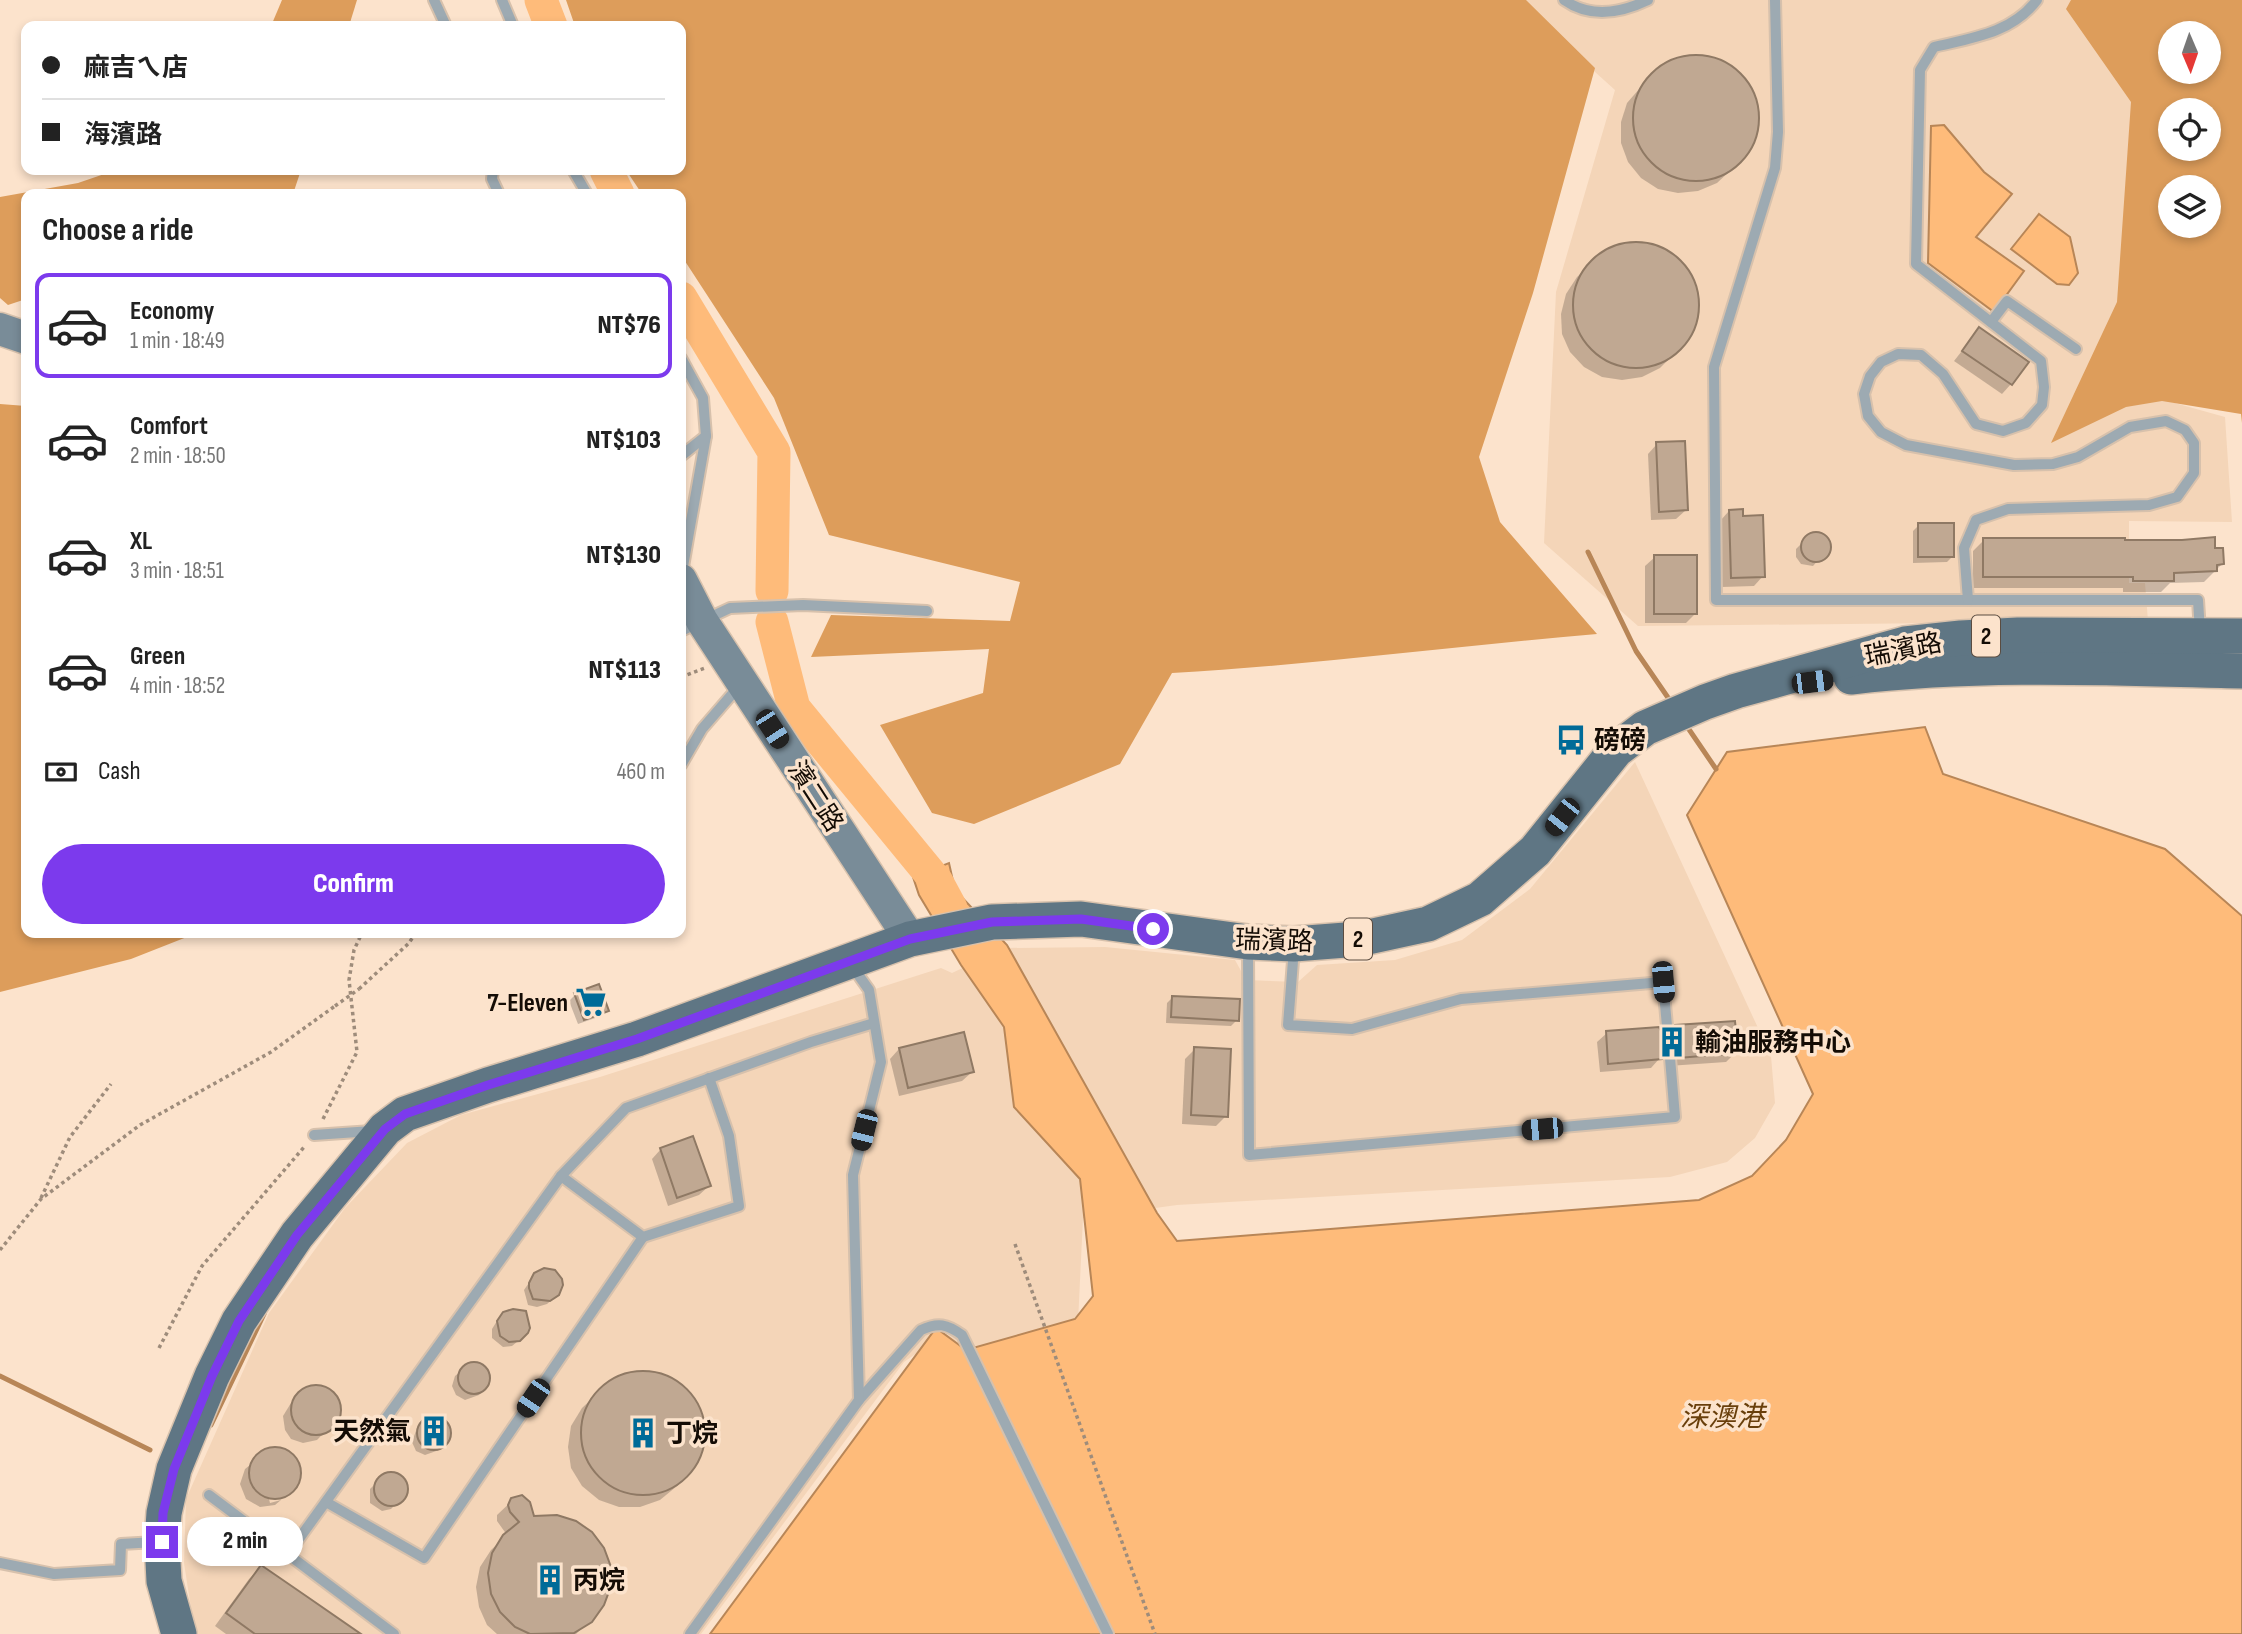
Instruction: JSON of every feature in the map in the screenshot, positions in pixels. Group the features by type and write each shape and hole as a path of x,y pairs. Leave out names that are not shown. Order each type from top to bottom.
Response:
{"main road":[{"name":"瑞濱路","path":"924,935 992,922 1081,919 1248,942 1294,944 1359,939 1429,924 1480,899 1535,852 1616,750 1645,728 1720,696 1906,644 2018,635 2200,653 2242,671"},
{"name":"瑞濱路","path":"2200,653 2242,636"},
{"name":"2","path":"179,1634 164,1581 162,1542 163,1513 174,1469 212,1376 239,1321 297,1235 385,1129 405,1114 637,1039 924,935"}],"street":[{"path":"0,329 21,336"},
{"name":"濱二路","path":"686,602 691,626 742,683 924,935"}],"lane":[{"path":"434,0 444,21"},
{"path":"502,0 511,21"},
{"path":"1564,0 1571,5 1607,14 1626,11 1648,0"},
{"path":"1775,0 1779,132 1775,168 1714,367 1716,600 2199,600 2200,653"},
{"path":"1969,600 1964,548 1976,520 2008,509 2149,505 2177,497 2194,473 2194,443 2185,430 2166,421 2130,427 2078,457 2053,464 2014,465 1906,445 1881,432 1867,416 1864,394 1870,376 1881,362 1898,354 1920,355 1943,374 1976,424 2003,431 2026,423 2042,405 2044,387 2041,361 1916,264 1920,70 1934,47 1992,34 2027,14 2037,0"},
{"path":"1991,322 2007,301 2076,349"},
{"path":"686,367 703,398 706,436 686,550"},
{"path":"686,453 706,436"},
{"path":"691,626 730,608 803,605 927,611"},
{"path":"686,756 702,729 742,683"},
{"path":"1248,942 1250,1155 1675,1117 1670,1058"},
{"path":"1294,944 1288,1025 1352,1029 1461,999 1663,982 1667,1026"},
{"path":"848,961 869,990 881,1062 853,1175 859,1400"},
{"path":"288,1554 561,1176 626,1108 811,1041 874,1023"},
{"path":"326,1502 424,1558 643,1237 739,1206 729,1136 709,1078"},
{"path":"314,1135 385,1129"},
{"path":"561,1176 643,1237"},
{"path":"690,1634 859,1400 921,1330 934,1324 949,1325 962,1335 1108,1634"},
{"path":"209,1495 394,1634"},
{"path":"0,1563 54,1574 120,1570 121,1544 162,1542"}],"path":[{"path":"686,675 707,667"},
{"path":"159,1348 202,1266 314,1135 357,1052 349,979 354,950 360,938"},
{"path":"41,1199 140,1125 271,1052 359,989 412,938"},
{"path":"0,1250 41,1199 70,1137 111,1084"},
{"path":"1015,1244 1155,1634"}],"shaded area":[{"path":"282,0 357,0 351,21 273,21"},
{"path":"566,0 1526,0 1595,68 1533,293 1479,457 1500,522 1597,634 1172,673 1120,764 974,824 932,813 880,725 983,693 989,649 811,657 831,615 1010,621 1020,582 829,535 774,398 686,263 686,189 639,189 629,175 686,175 686,21 573,21"},
{"path":"1515,0 2151,0 2145,173 2103,383 2225,417 2232,522 2129,521 2129,583 2145,583 2148,621 1638,626 1544,543 1556,292 1615,90"},
{"path":"2071,0 2242,0 2242,423 2241,414 2162,401 2126,407 2051,443 2117,302 2131,102 2066,9"},
{"path":"101,175 299,175 295,189 45,189 78,183"},
{"path":"21,193 21,301 8,305 0,298 0,197"},
{"path":"0,404 21,406 21,938 184,938 131,959 0,992"},
{"path":"1635,762 1771,1056 1775,1103 1755,1138 1727,1162 1670,1177 1177,1205 1083,1218 1078,1322 966,1353 944,1334 904,1362 701,1634 195,1634 184,1563 186,1499 269,1313 345,1208 407,1143 461,1115 600,1077 941,968 952,973 1005,948 1105,947 1235,960 1246,980 1298,982 1317,965 1395,960 1462,940 1530,889"}],"water":[{"path":"1944,125 1984,172 2012,194 1976,237 2024,271 1994,312 1928,263 1931,126"},
{"path":"2039,214 2070,237 2078,273 2069,285 2057,284 2011,249"},
{"name":"深澳港","path":"1925,727 1943,774 2165,849 2242,916 2242,1634 710,1634 936,1328 966,1350 1075,1319 1093,1296 1080,1179 1014,1107 1004,1027 961,965 919,895 913,877 949,863 955,890 1007,945 1157,1213 1177,1241 1699,1200 1752,1176 1786,1140 1813,1094 1687,815 1727,752"}],"building":[{"path":"1696,55 1720,60 1741,73 1754,94 1759,118 1754,142 1741,163 1720,176 1696,181 1672,176 1651,163 1638,142 1633,118 1638,94 1651,73 1672,60"},
{"path":"1636,242 1660,247 1681,260 1694,281 1699,305 1694,329 1681,350 1660,363 1636,368 1612,363 1591,350 1578,329 1573,305 1578,281 1591,260 1612,247"},
{"path":"1979,327 2029,362 2012,385 1962,351"},
{"path":"1685,441 1688,510 1659,512 1656,442"},
{"path":"1743,509 1743,516 1763,515 1765,577 1731,578 1729,510"},
{"path":"1918,523 1954,523 1954,557 1918,557"},
{"path":"1816,532 1822,533 1830,541 1830,553 1822,561 1816,562 1810,561 1802,553 1801,547 1802,541 1810,533"},
{"path":"2215,537 2215,548 2223,548 2224,564 2217,565 2217,571 2174,573 2174,581 2133,581 2133,577 1983,577 1983,538 2182,540"},
{"path":"1654,555 1697,555 1697,614 1654,614"},
{"name":"7-Eleven","path":"599,984 609,1011 584,1020 574,993"},
{"path":"1172,996 1240,999 1239,1021 1171,1017"},
{"name":"輸油服務中心","path":"1735,1021 1738,1053 1678,1058 1674,1051 1669,1050 1663,1054 1662,1059 1608,1064 1606,1031 1659,1027 1667,1034 1672,1032 1675,1025"},
{"path":"964,1032 974,1072 908,1088 899,1048"},
{"path":"1194,1047 1231,1049 1228,1117 1191,1115"},
{"path":"693,1136 711,1186 677,1198 660,1148"},
{"path":"544,1268 555,1270 562,1279 559,1295 550,1301 533,1299 529,1288 534,1273"},
{"path":"513,1309 526,1311 530,1328 520,1341 509,1342 500,1336 497,1321 503,1312"},
{"name":"天然氣","path":"474,1362 486,1366 490,1378 486,1390 474,1394 462,1390 458,1378 462,1366"},
{"name":"丁烷","path":"643,1371 667,1375 687,1389 701,1409 705,1433 701,1457 687,1477 667,1491 643,1495 619,1491 599,1477 585,1457 581,1433 585,1409 599,1389 619,1375"},
{"path":"316,1385 333,1393 341,1410 333,1427 316,1435 299,1427 291,1410 299,1393"},
{"name":"天然氣","path":"434,1416 446,1421 451,1433 446,1445 434,1450 422,1445 417,1433 422,1421"},
{"path":"275,1447 285,1449 293,1455 299,1463 299,1483 293,1491 285,1497 275,1499 265,1497 257,1491 251,1483 249,1473 251,1463 257,1455 265,1449"},
{"name":"天然氣","path":"391,1472 403,1477 408,1489 403,1501 391,1506 379,1501 374,1489 379,1477"},
{"name":"丙烷","path":"522,1495 530,1502 534,1516 557,1515 576,1521 592,1532 604,1548 611,1567 611,1586 604,1605 592,1622 574,1633 530,1634 515,1627 500,1612 491,1594 488,1573 492,1553 503,1535 519,1522 510,1512 508,1505 511,1498"},
{"path":"261,1565 361,1634 255,1634 226,1613"}],"waterway":[{"path":"541,0 549,21"},
{"path":"608,175 616,189"},
{"path":"686,306 774,452 772,591"},
{"path":"1588,552 1636,651 1671,702"},
{"path":"772,622 794,708 937,882 951,908"},
{"path":"1686,725 1716,769"},
{"path":"211,1425 264,1314"},
{"path":"0,1376 150,1450"}],"place":[{"name":"磅磅","path":"1571,740"},
{"name":"7-Eleven","path":"591,1002"},
{"name":"輸油服務中心","path":"1672,1042"},
{"name":"天然氣","path":"434,1431"},
{"name":"丁烷","path":"643,1433"},
{"name":"丙烷","path":"550,1580"}],"route":[{"path":"162,1542 163,1513 174,1469 212,1376 239,1321 297,1235 385,1129 405,1114 637,1039 825,969 939,931 992,922 1081,919 1153,929"}]}
